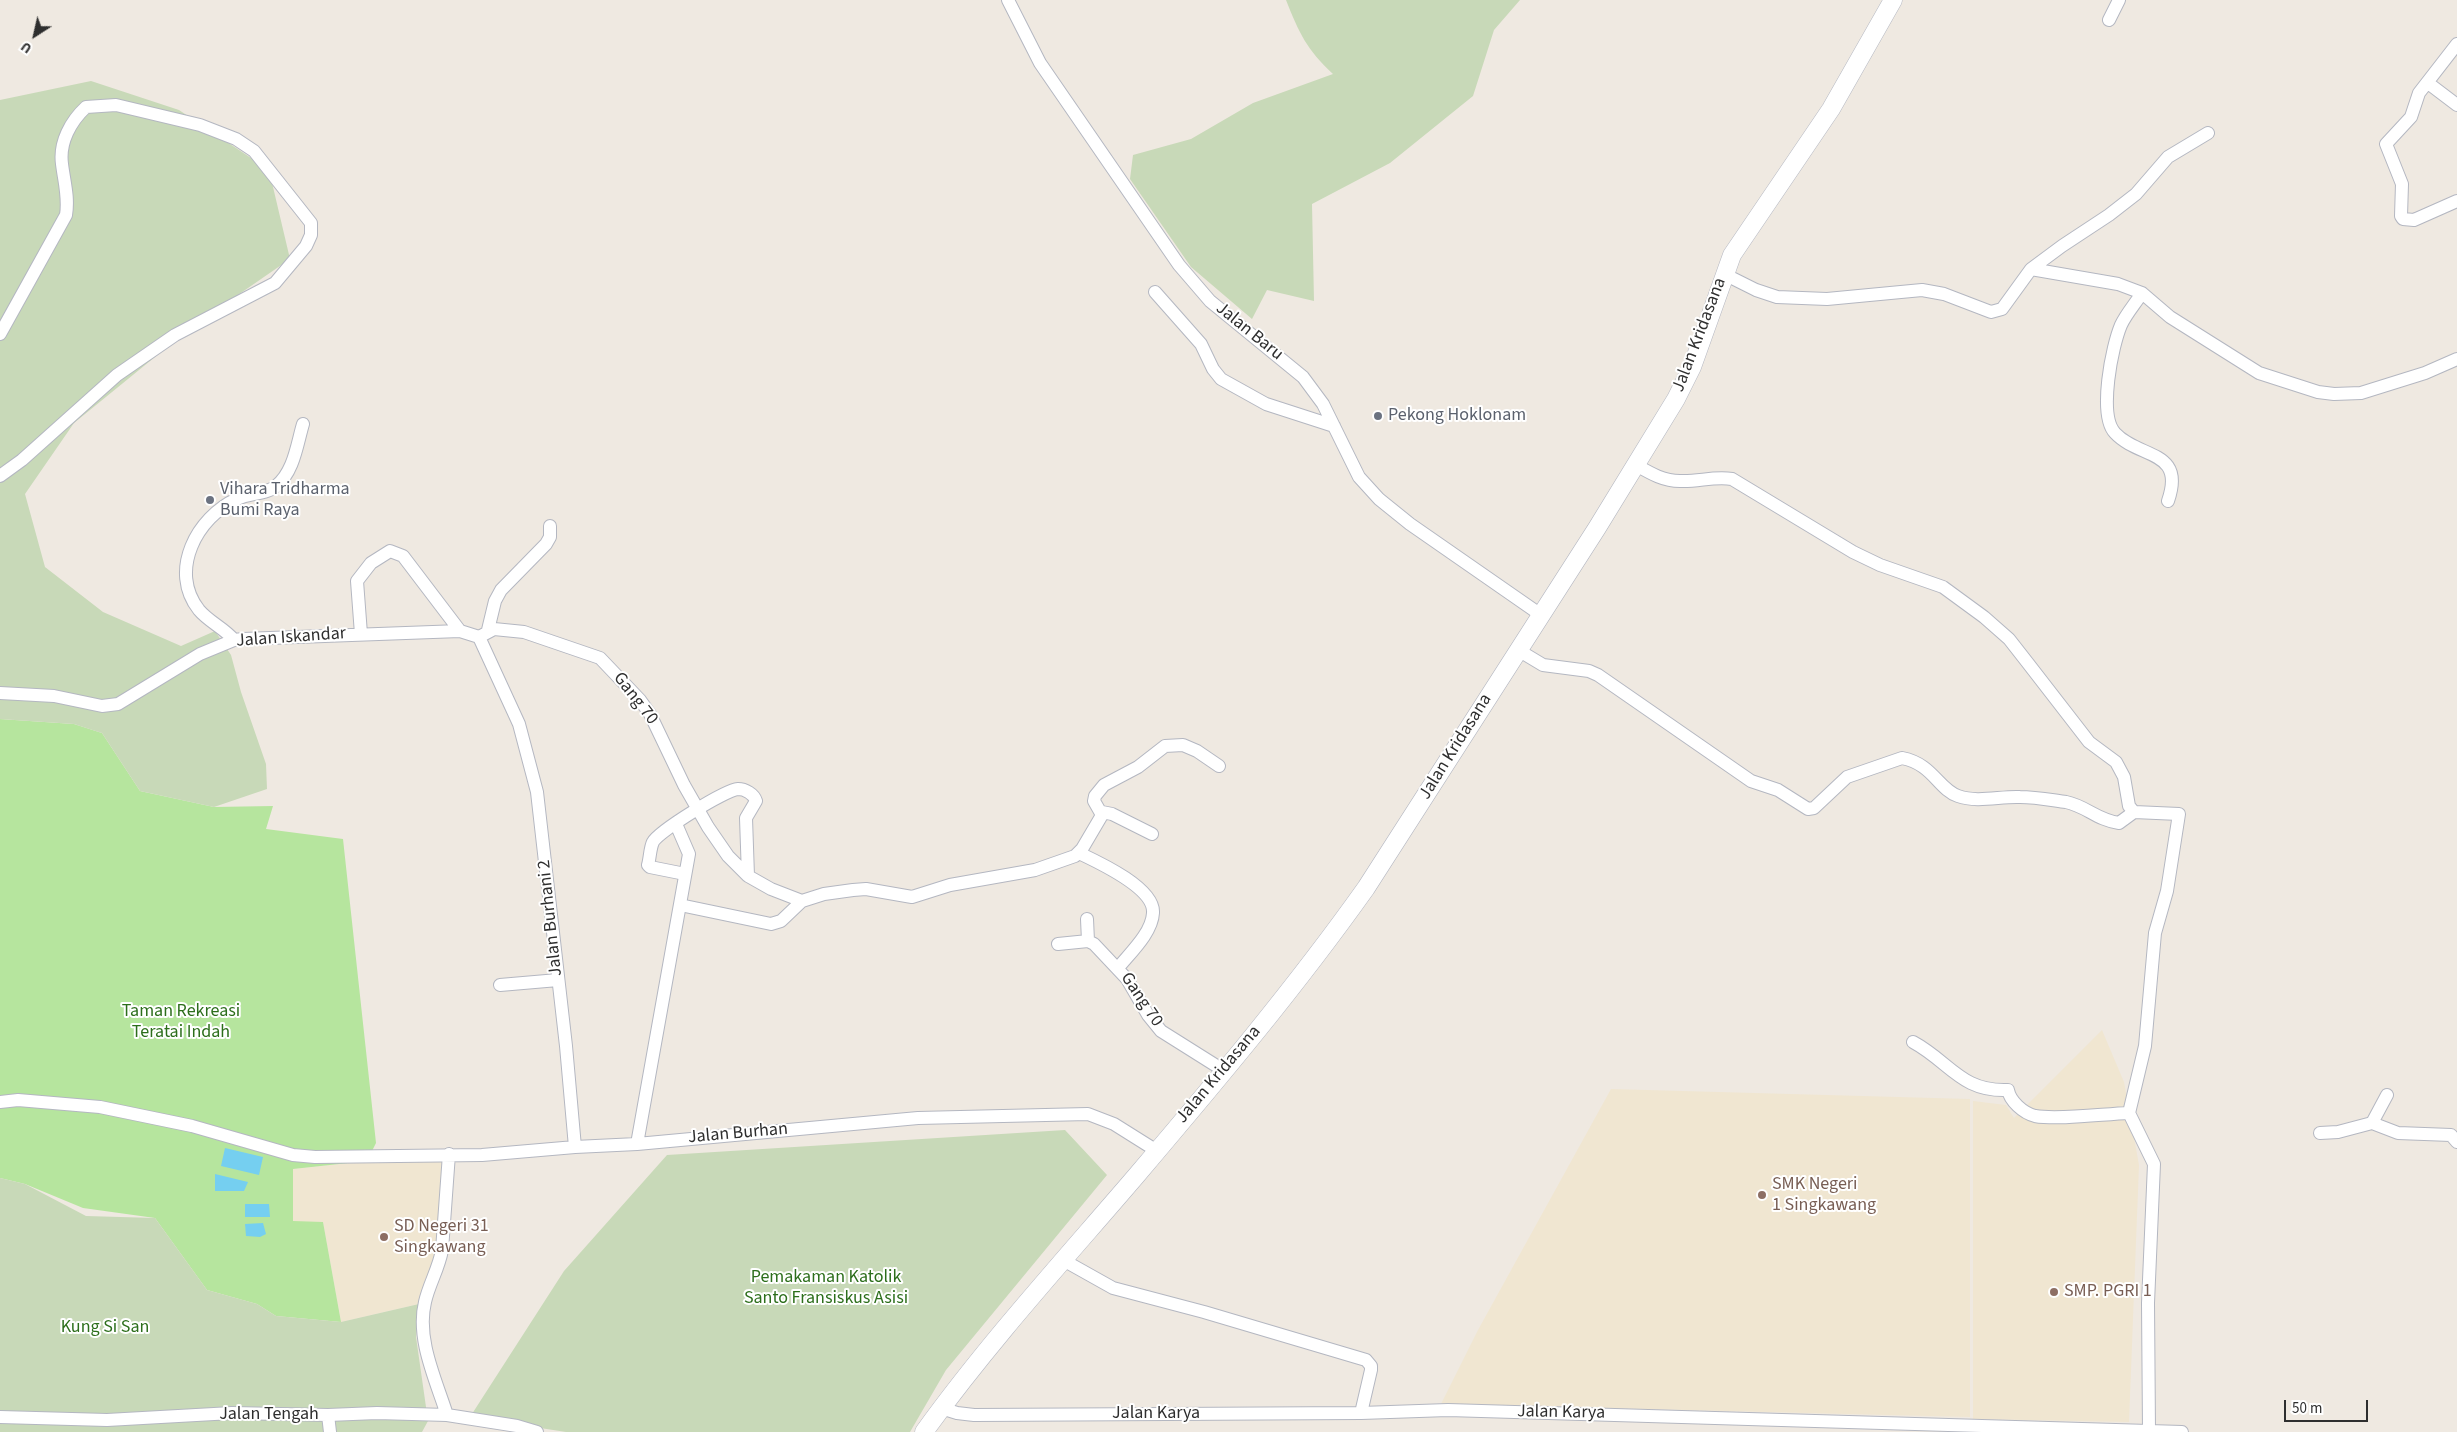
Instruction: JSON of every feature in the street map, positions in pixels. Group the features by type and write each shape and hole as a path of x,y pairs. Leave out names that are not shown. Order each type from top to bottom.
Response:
{"street":[{"name":"Jalan Baru","path":"1008,0 1040,63 1182,270 1210,301 1304,377 1318,396 1355,470 1379,499 1439,546 1541,615"},
{"name":"Jalan Kridasana","path":"924,1432 970,1370 1157,1151 1223,1070 1322,948 1366,888 1636,465 1688,376 1724,274 1744,236 1831,109 1893,0"},
{"path":"2110,20 2118,0"},
{"path":"2457,44 2419,93 2411,117 2386,144 2402,184 2401,216 2405,220 2414,220 2457,201"},
{"path":"2428,83 2457,105"},
{"path":"0,334 66,215 68,203 61,160 67,133 75,118 86,107 116,104 200,125 236,139 254,151 311,224 311,235 306,246 275,283 175,335 124,370 22,460 0,476"},
{"path":"1724,274 1756,290 1778,297 1828,299 1922,290 1944,294 1991,312 2002,310 2031,269 2136,194 2168,157 2208,133"},
{"path":"2031,269 2118,284 2142,293 2170,317 2260,373 2318,392 2334,394 2361,393 2425,373 2457,359"},
{"path":"1155,292 1201,344 1213,369 1221,379 1266,404 1334,426"},
{"path":"2142,293 2119,332 2110,369 2108,417 2110,426 2118,436 2154,456 2170,468 2172,483 2168,501"},
{"path":"234,640 221,626 199,609 188,586 187,556 197,535 220,509 236,499 253,492 270,490 284,479 291,464 303,424"},
{"path":"1636,465 1658,478 1672,481 1722,477 1739,482 1853,552 1880,565 1943,587 1964,600 2009,640 2046,689 2078,725 2089,742 2116,762 2124,777 2130,806 2134,812"},
{"path":"483,634 498,596 506,584 546,544 550,538 550,526"},
{"path":"361,634 357,581 371,563 390,551 403,556 460,631"},
{"name":"Gang 70","path":"483,634 501,629 531,633 600,658 640,700 650,714 684,785 728,856 748,876 771,890 802,901"},
{"name":"Jalan Iskandar","path":"0,693 54,696 102,706 118,704 200,654 234,640 460,631 483,634"},
{"name":"Jalan Burhani 2","path":"483,634 519,724 537,792 566,1046 575,1147"},
{"path":"1518,650 1542,665 1589,671 1598,675 1751,782 1778,790 1801,806 1811,809 1847,777 1902,758 1911,760 1926,768 1959,796 1983,799 2022,797 2067,802 2079,805 2103,820 2119,822 2134,812 2179,814 2167,891 2155,933 2144,1046 2129,1113 2154,1164 2148,1303 2149,1432"},
{"path":"1152,834 1112,814 1102,812 1094,801 1098,791 1108,783 1138,767 1165,746 1183,745 1197,751 1219,766"},
{"path":"684,874 653,869 648,865 654,841 697,808 737,789 747,791 755,797 754,804 746,818 748,876"},
{"path":"680,906 771,924 781,921 802,901 824,894 862,889 912,897 950,885 1035,870 1063,862 1079,853 1102,812"},
{"path":"0,1102 18,1100 100,1107 192,1126 293,1155 315,1157 482,1154 637,1144 646,1084 689,854 676,824"},
{"path":"1079,853 1114,869 1134,884 1153,906 1153,915 1149,926 1118,968"},
{"path":"1058,944 1088,941 1087,919"},
{"name":"Gang 70","path":"1088,941 1118,968 1161,1031 1223,1070"},
{"path":"500,985 558,980"},
{"path":"1913,1042 1931,1052 1938,1060 1948,1065 1960,1079 1990,1090 2008,1090 2019,1108 2033,1116 2129,1113"},
{"path":"2372,1123 2387,1095"},
{"name":"Jalan Burhan","path":"637,1144 918,1118 1088,1114 1114,1124 1157,1151"},
{"path":"2320,1133 2338,1132 2372,1123 2398,1133 2451,1135 2457,1142"},
{"path":"447,1415 426,1351 424,1308 439,1265 442,1250 449,1154"},
{"path":"1064,1260 1113,1288 1213,1314 1322,1349 1366,1360 1371,1370 1361,1413"},
{"name":"Jalan Karya","path":"941,1408 957,1413 974,1415 1484,1411 1911,1428 2182,1432"},
{"name":"Jalan Tengah","path":"0,1417 107,1420 232,1413 328,1415 377,1413 447,1415 518,1426 537,1432"},
{"path":"328,1415 330,1432"},
{"path":"465,1419 473,1432"}],"shaded area":[{"name":"SMP. PGRI 1","path":"2102,1030 2124,1082 2139,1165 2129,1422 1973,1419 1973,1101 2006,1105 2014,1118"},
{"name":"SMK Negeri 1 Singkawang","path":"1611,1089 1970,1099 1970,1417 1441,1404 1478,1330"},
{"name":"SD Negeri 31 Singkawang","path":"367,1161 444,1162 442,1252 430,1269 419,1304 341,1322 323,1222 293,1222 293,1169"}],"green space":[{"path":"1286,0 1520,0 1494,30 1473,96 1390,163 1312,204 1314,301 1267,290 1252,319 1191,267 1130,179 1133,155 1191,139 1253,103 1333,74 1310,49 1295,22"},
{"path":"91,81 179,110 269,170 290,259 193,326 74,423 25,494 45,567 103,612 181,646 215,631 231,655 241,692 266,764 267,789 214,807 140,791 102,733 74,724 0,719 0,100"},
{"name":"Taman Rekreasi Teratai Indah","path":"0,719 74,724 102,733 140,791 214,807 273,806 266,829 343,839 376,1143 367,1161 293,1169 293,1221 323,1222 341,1322 276,1316 257,1304 207,1290 155,1218 83,1208 25,1184 0,1178"},
{"name":"Pemakaman Katolik Santo Fransiskus Asisi","path":"1065,1130 1107,1175 946,1370 910,1432 566,1432 470,1417 564,1271 667,1155"},
{"name":"Kung Si San","path":"0,1178 25,1184 86,1216 155,1218 207,1290 257,1304 276,1316 341,1322 419,1304 416,1337 428,1421 422,1432 0,1432"}],"water":[{"path":"225,1148 263,1157 259,1175 221,1166"},
{"path":"215,1174 248,1182 244,1191 215,1191"},
{"path":"245,1204 269,1204 270,1217 245,1217"},
{"path":"263,1223 266,1234 260,1237 246,1236 245,1224"}],"place":[{"name":"Pekong Hoklonam","path":"1378,416"},
{"name":"Vihara Tridharma Bumi Raya","path":"210,500"},
{"name":"SMK Negeri 1 Singkawang","path":"1762,1195"},
{"name":"SD Negeri 31 Singkawang","path":"384,1237"},
{"name":"SMP. PGRI 1","path":"2054,1292"}]}
